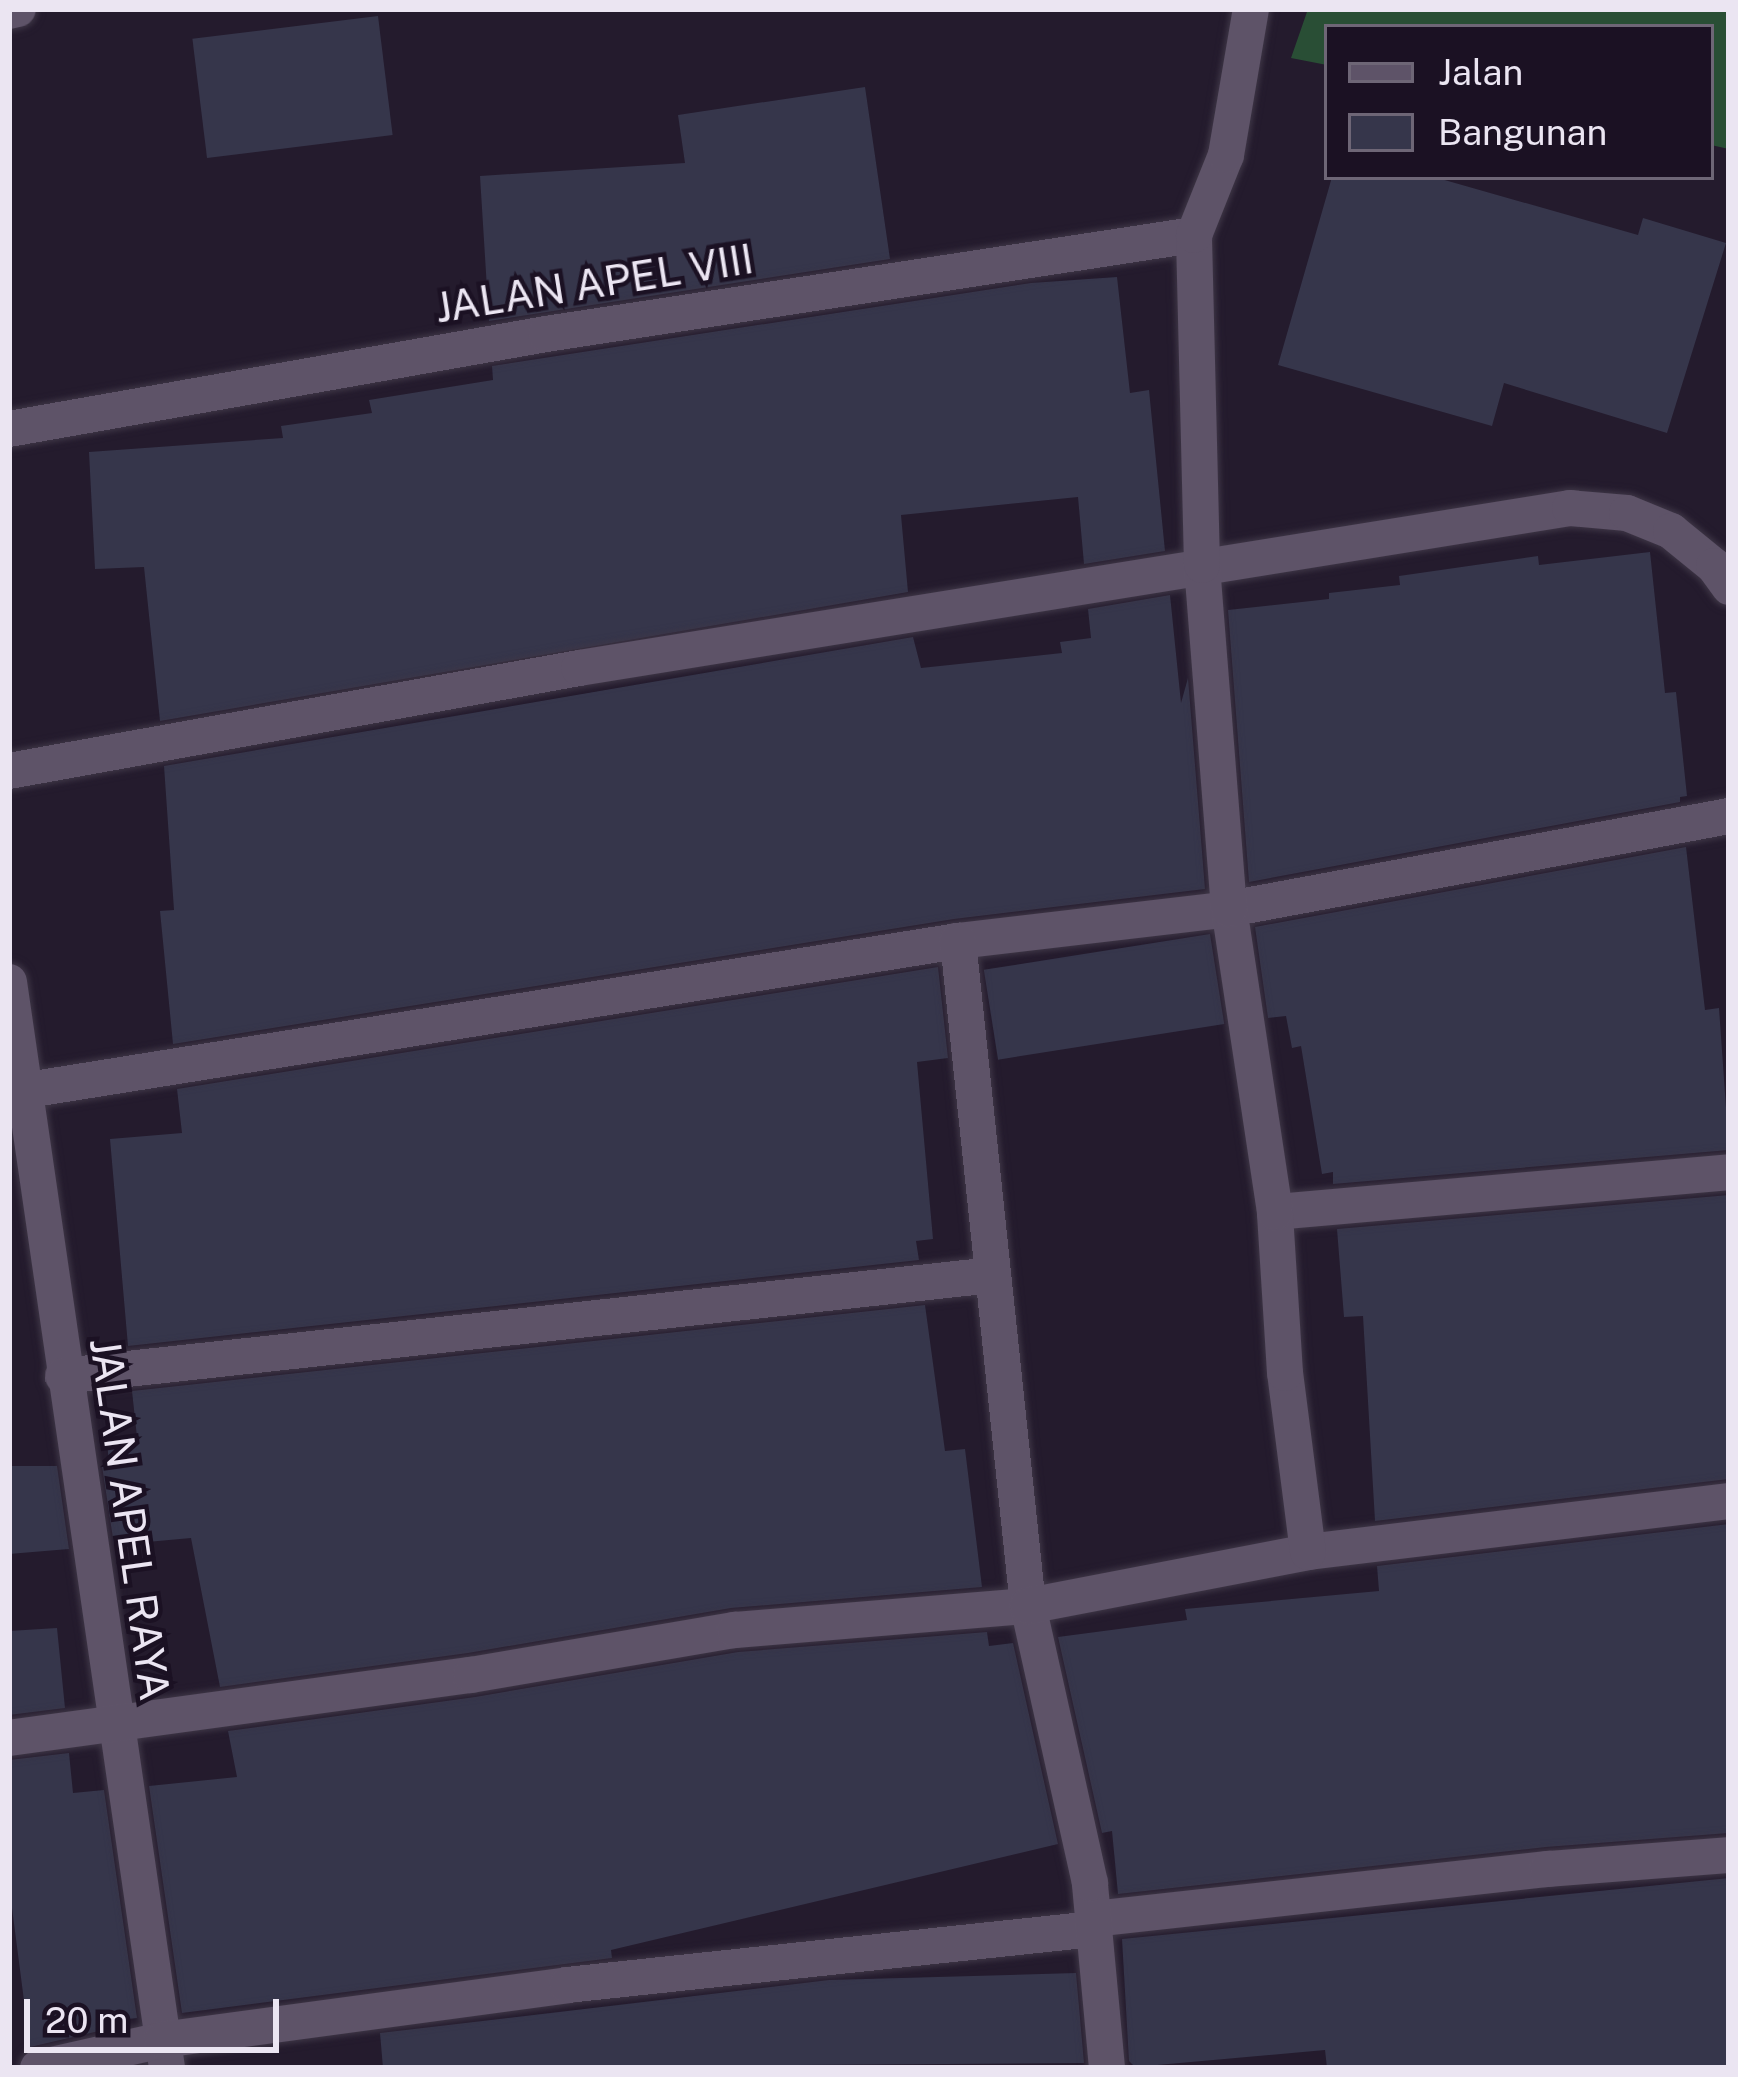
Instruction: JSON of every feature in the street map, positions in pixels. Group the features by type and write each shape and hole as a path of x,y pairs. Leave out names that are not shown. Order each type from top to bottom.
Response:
{"street":[{"path":"9,11 18,9"},
{"path":"1251,9 1226,154 1194,235 1202,565 1229,909 1275,1212 1285,1373 1308,1552"},
{"name":"JALAN APEL VIII","path":"9,429 546,334 1194,235"},
{"path":"9,770 1202,565 1570,508 1627,513 1672,531 1714,566 1729,587"},
{"path":"16,1091 958,941 1229,909 1729,817"},
{"path":"958,941 1028,1606 1094,1924 1107,2068"},
{"name":"JALAN APEL RAYA","path":"9,982 16,1091 164,2054"},
{"path":"1275,1212 1729,1172"},
{"path":"63,1376 992,1275"},
{"path":"9,1738 470,1675 735,1630 1028,1606 1308,1552 1729,1501"},
{"path":"38,2068 164,2054 567,1985 1503,1874 1729,1855"}],"green space":[{"path":"1308,9 1729,9 1729,149 1714,146 1714,24 1324,24 1324,64 1291,58"}],"building":[{"path":"378,16 393,135 207,158 192,39"},
{"path":"865,87 890,259 489,321 480,176 685,163 678,115"},
{"path":"1331,180 1445,180 1638,235 1643,218 1726,243 1667,433 1504,383 1492,426 1278,365"},
{"path":"1117,277 1130,393 1149,390 1165,551 1084,564 1078,497 901,515 908,592 160,721 144,567 95,569 89,452 283,438 281,426 372,413 369,400 493,380 492,366 1031,283"},
{"path":"1650,552 1665,693 1676,692 1687,796 1680,797 1680,802 1249,882 1228,610 1329,599 1329,593 1400,585 1399,576 1538,556 1539,565"},
{"path":"1170,595 1181,703 1188,678 1205,889 954,919 173,1044 160,911 174,910 164,766 913,637 921,668 1062,653 1060,642 1091,638 1088,609"},
{"path":"1686,847 1705,1010 1719,1008 1729,1150 1333,1184 1333,1172 1322,1174 1301,1046 1292,1048 1286,1016 1268,1018 1255,927"},
{"path":"1210,934 1224,1024 998,1060 984,970"},
{"path":"938,967 948,1058 917,1062 933,1239 916,1241 919,1260 128,1346 110,1139 182,1133 177,1089"},
{"path":"1729,1195 1729,1479 1375,1521 1363,1316 1344,1317 1337,1229"},
{"path":"925,1305 945,1451 965,1449 982,1587 731,1608 468,1653 220,1687 191,1538 114,1545 102,1466 109,1466 107,1439 137,1437 132,1391"},
{"path":"9,1466 57,1466 69,1549 9,1554"},
{"path":"1729,1524 1729,1833 1546,1847 1118,1894 1112,1831 1102,1833 1058,1637 1187,1620 1185,1609 1379,1591 1377,1566"},
{"path":"57,1628 65,1708 9,1715 9,1631"},
{"path":"987,1632 989,1646 1013,1643 1058,1844 611,1950 612,1958 182,2013 149,1786 237,1777 228,1731 475,1697 738,1652"},
{"path":"69,1753 73,1793 104,1790 137,2018 111,2021 112,2028 30,2047 9,1885 9,1760"},
{"path":"1729,1878 1729,2068 1327,2068 1325,2050 1135,2067 1129,2061 1122,1939"},
{"path":"1076,1973 1084,2063 383,2068 380,2033 829,1980"}]}
